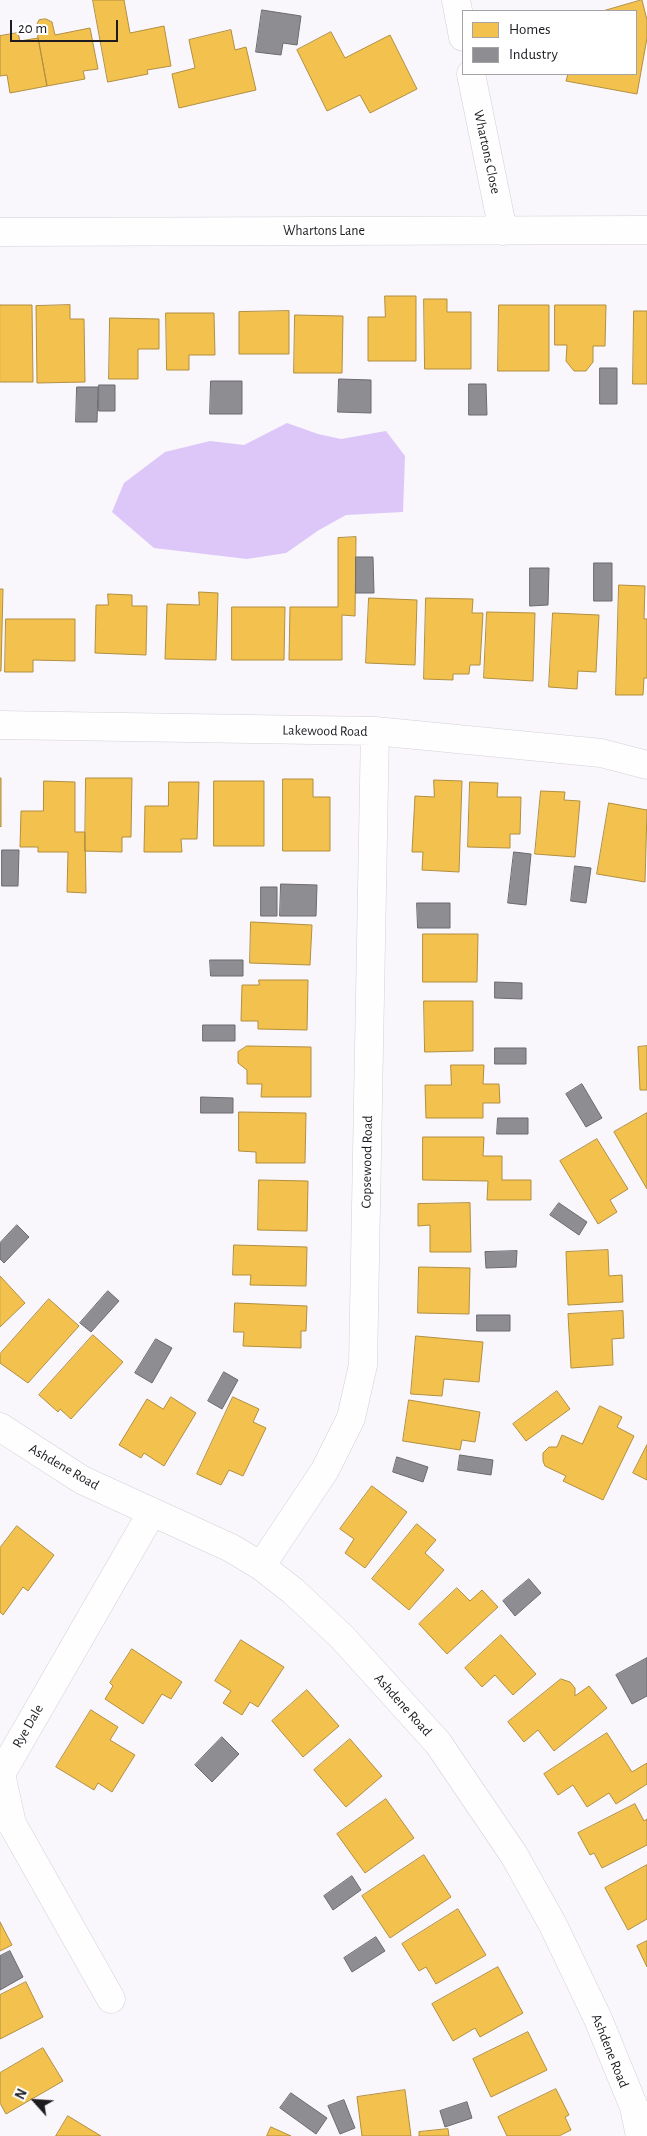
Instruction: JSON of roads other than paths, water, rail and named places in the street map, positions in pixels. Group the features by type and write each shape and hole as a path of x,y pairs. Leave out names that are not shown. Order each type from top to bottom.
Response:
{"street":[{"path":"456,0 462,32"},
{"name":"Whartons Close","path":"471,75 503,231"},
{"name":"Whartons Lane","path":"0,232 647,230"},
{"name":"Lakewood Road","path":"0,725 375,731 601,753 647,765"},
{"name":"Copsewood Road","path":"260,1566 325,1470 351,1418 363,1365 375,731"},
{"name":"Ashdene Road","path":"0,1427 82,1480 232,1548 260,1566 293,1591 342,1637 438,1743 514,1855 557,1933 598,2019 634,2108 640,2136"},
{"name":"Rye Dale","path":"111,1999 12,1824 0,1774 152,1512"}]}
